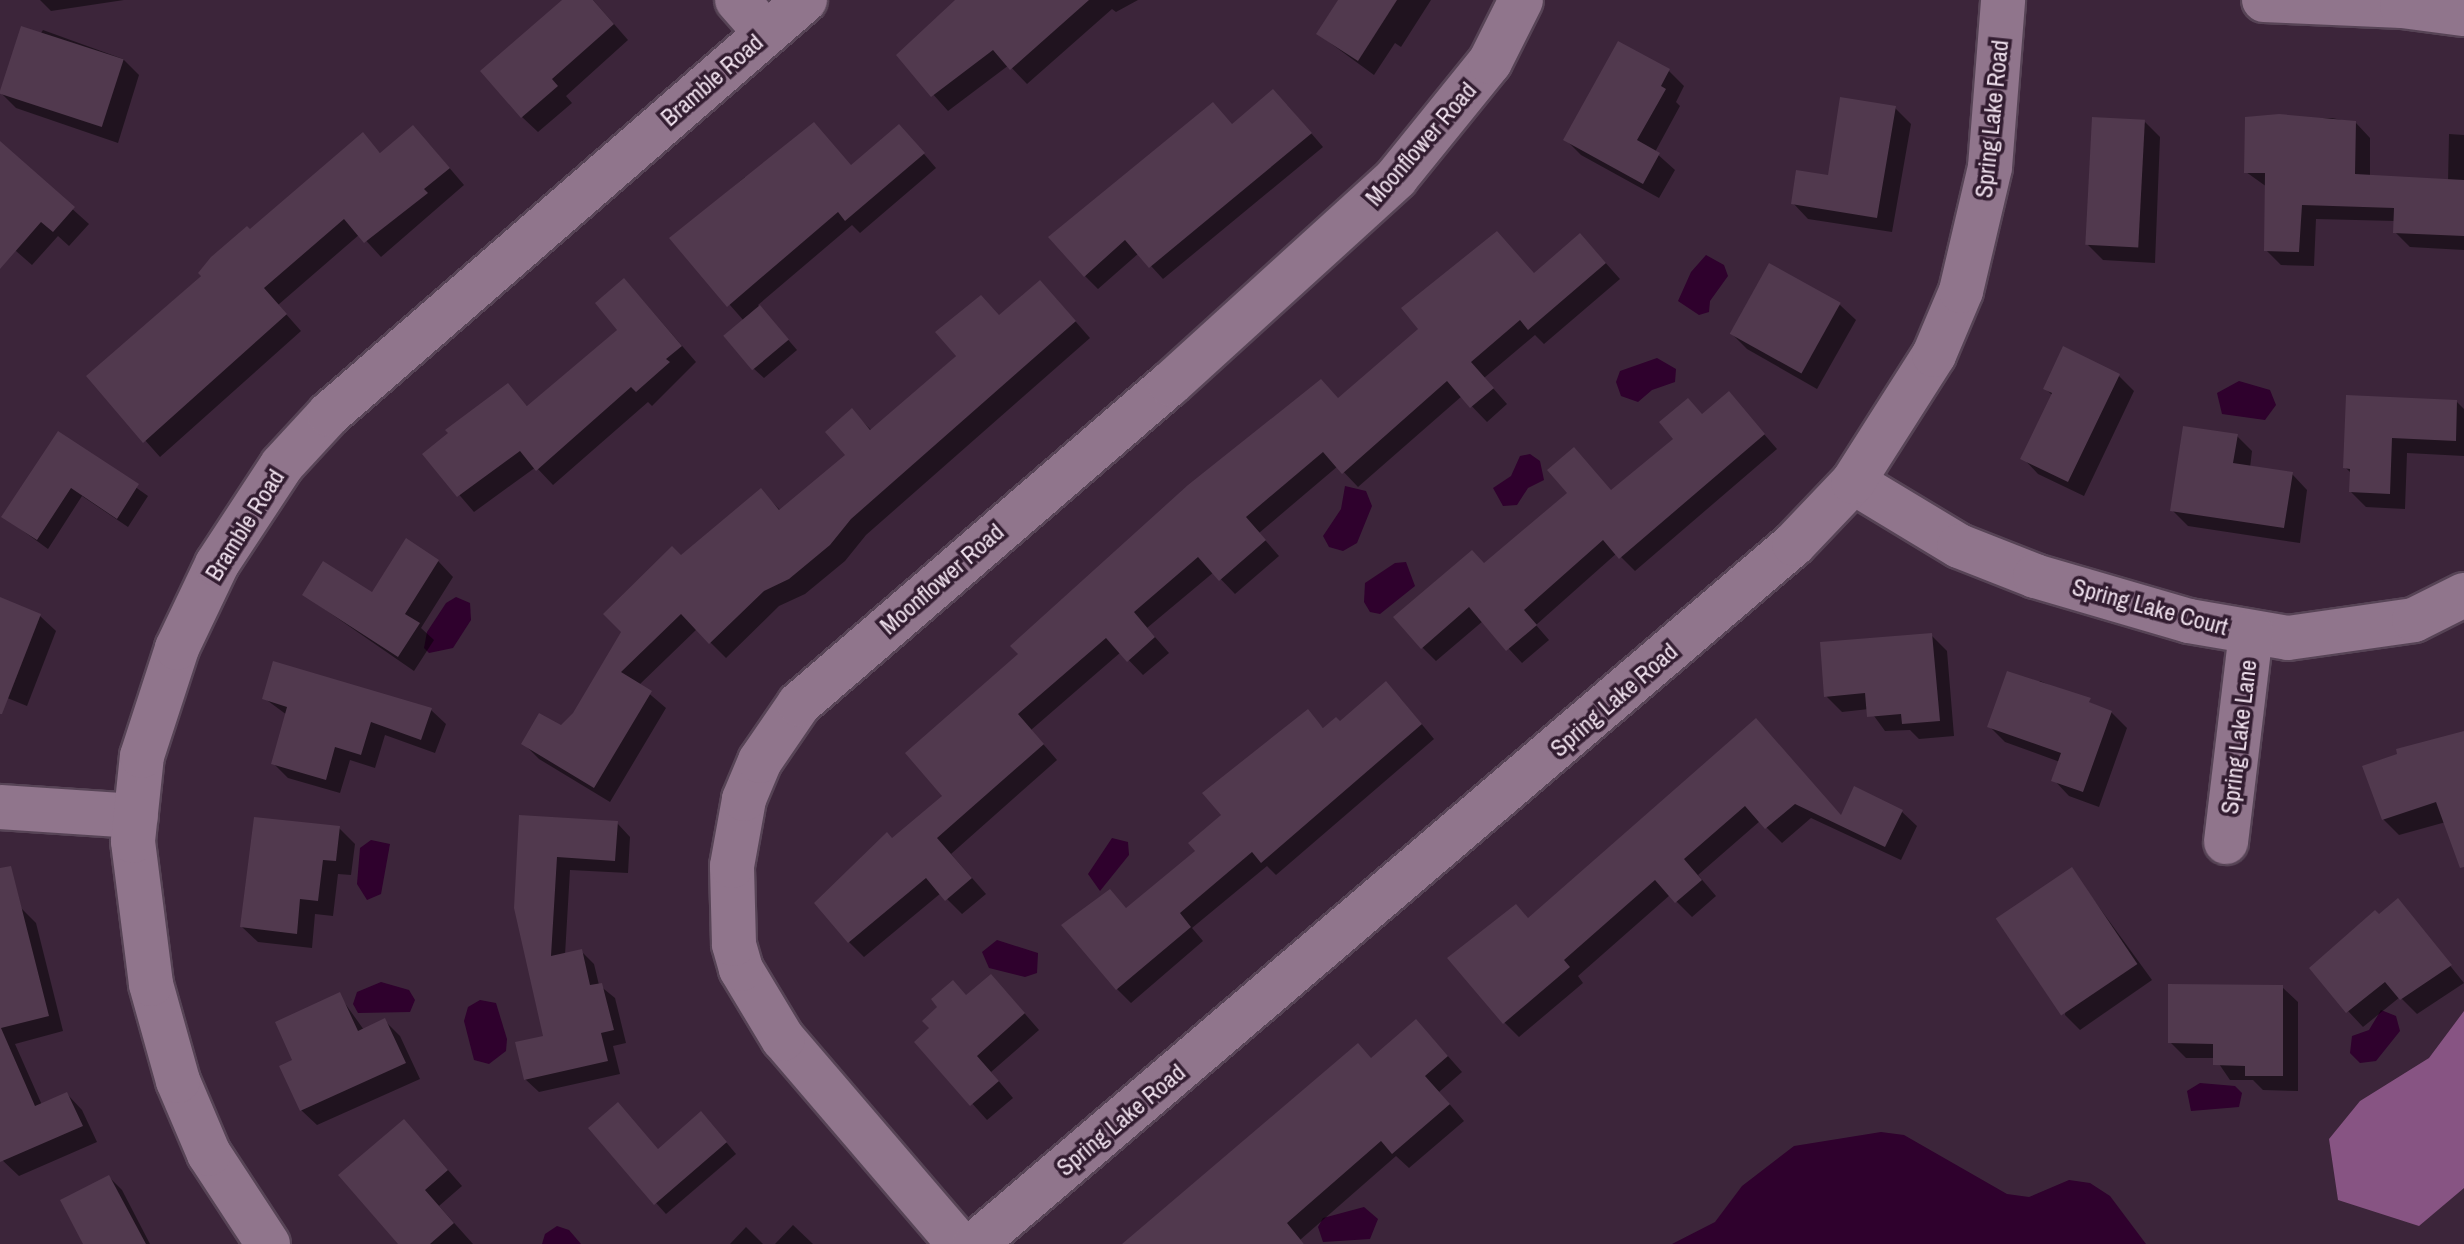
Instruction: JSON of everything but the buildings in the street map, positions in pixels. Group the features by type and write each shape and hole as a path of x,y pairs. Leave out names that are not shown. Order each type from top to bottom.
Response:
{"street":[{"path":"737,0 766,33"},
{"name":"Bramble Road","path":"268,1244 209,1154 178,1081 151,984 133,841 142,756 177,648 217,564 282,465 365,381 805,0"},
{"name":"Moonflower Road","path":"959,1244 783,1039 741,969 734,944 732,866 744,799 760,761 799,704 1170,384 1396,178 1490,62 1521,0"},
{"name":"Spring Lake Road","path":"975,1244 1770,564 1853,482 1934,355 1961,291 1990,167 2003,0"},
{"path":"2264,0 2402,6 2464,14"},
{"name":"Spring Lake Court","path":"1853,482 1959,546 2035,576 2189,621 2288,638 2414,620 2464,595"},
{"name":"Spring Lake Lane","path":"2226,842 2251,632"},
{"path":"0,807 136,816"}],"shaded area":[{"path":"1706,255 1724,265 1728,276 1710,301 1709,312 1699,315 1678,301 1691,272"},
{"path":"1657,358 1676,369 1675,382 1652,390 1638,402 1621,396 1616,382 1620,371"},
{"path":"2239,381 2270,390 2276,405 2265,420 2222,414 2217,393"},
{"path":"1530,454 1540,461 1544,480 1528,488 1517,505 1503,506 1493,488 1511,476 1520,456"},
{"path":"1345,486 1366,491 1372,506 1357,543 1343,551 1329,547 1323,536 1341,509"},
{"path":"1406,562 1415,586 1380,614 1370,612 1364,602 1365,583 1395,563"},
{"path":"456,597 470,603 471,620 453,648 429,653 424,648 427,632 446,603"},
{"path":"1112,838 1128,842 1129,855 1100,891 1088,874"},
{"path":"371,840 390,844 381,894 367,900 357,884 360,848"},
{"path":"997,940 1038,953 1037,973 1025,977 989,968 982,952"},
{"path":"381,982 409,990 415,1000 410,1012 358,1013 353,1004 357,992"},
{"path":"480,1000 496,1003 507,1039 506,1051 489,1064 474,1060 464,1021 468,1007"},
{"path":"2381,1010 2396,1016 2400,1031 2376,1061 2360,1063 2350,1053 2352,1036 2369,1030"},
{"path":"2464,1011 2464,1188 2419,1226 2338,1200 2329,1139 2360,1101 2429,1058"},
{"path":"2200,1083 2235,1086 2242,1093 2239,1107 2191,1111 2187,1091"},
{"path":"1881,1132 1904,1135 2007,1194 2029,1197 2069,1180 2090,1183 2110,1196 2146,1244 1672,1244 1715,1222 1742,1186 1794,1146"},
{"path":"1364,1207 1378,1219 1370,1239 1323,1242 1318,1227 1323,1218"},
{"path":"557,1226 569,1230 581,1244 542,1244 545,1234"}]}
